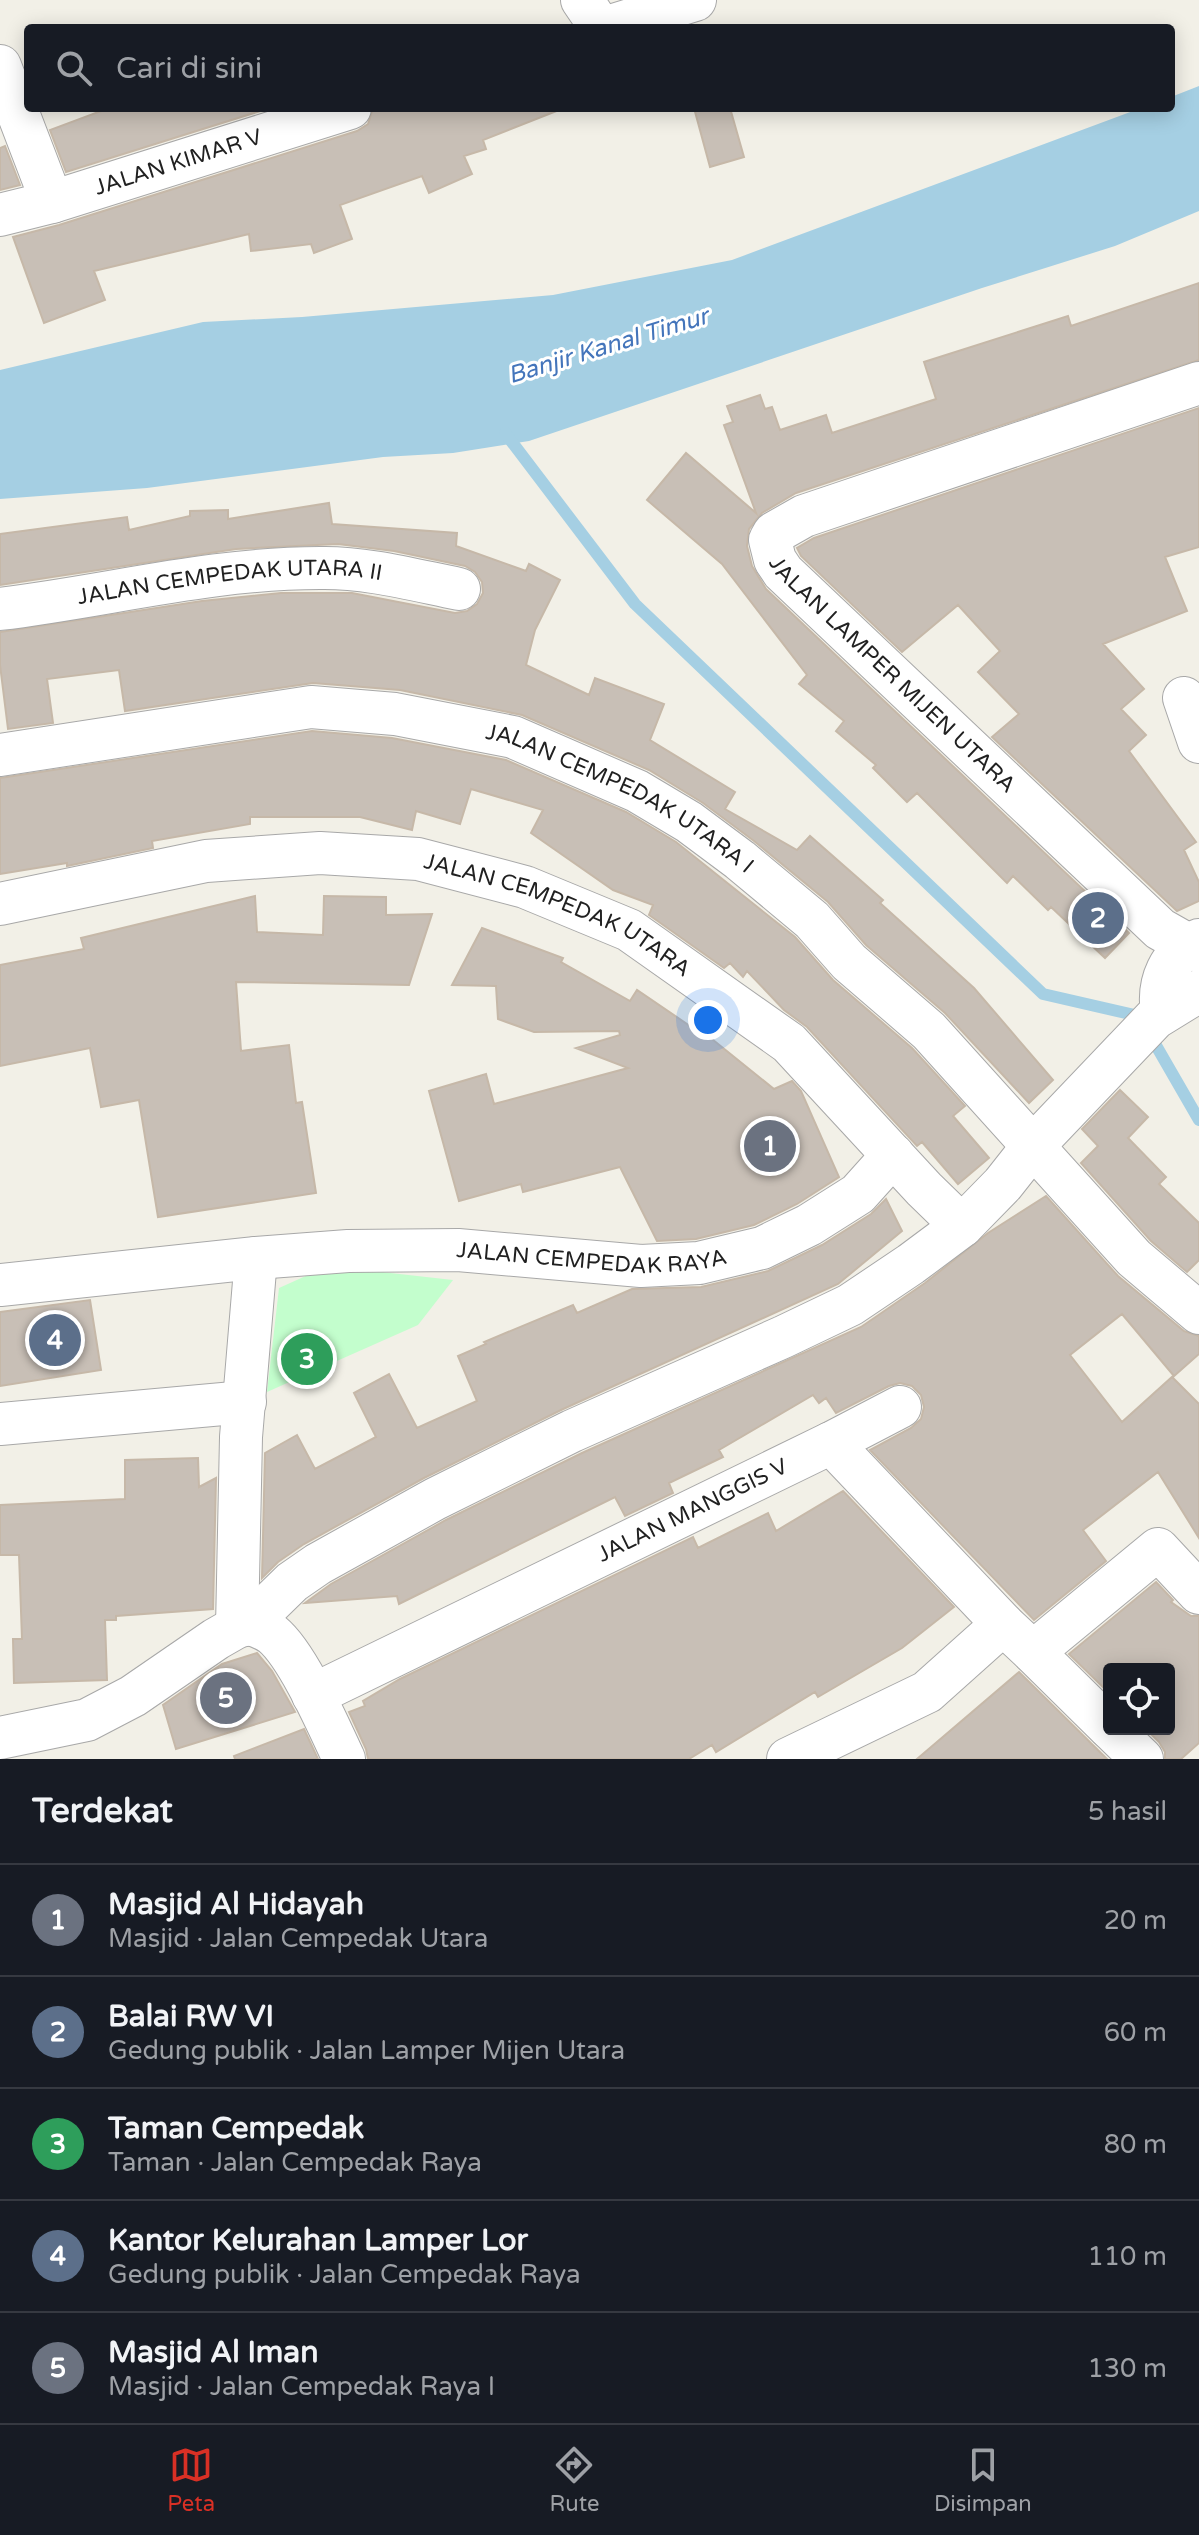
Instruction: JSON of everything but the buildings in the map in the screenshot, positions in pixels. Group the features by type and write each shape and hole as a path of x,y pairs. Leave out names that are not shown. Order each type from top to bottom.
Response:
{"street":[{"path":"582,0 599,24"},
{"path":"615,24 695,0"},
{"path":"0,66 52,202"},
{"name":"JALAN KIMAR V","path":"0,215 52,202 337,112"},
{"name":"JALAN LAMPER MIJEN UTARA","path":"1196,945 1160,929 783,572 775,560 770,540 774,533 804,516 1199,383"},
{"name":"JALAN CEMPEDAK UTARA II","path":"0,609 205,575 322,567 390,575 459,589"},
{"path":"1184,698 1199,742"},
{"name":"JALAN CEMPEDAK UTARA I","path":"0,755 311,707 395,714 521,740 637,791 689,822 803,912 849,962 929,1031 1134,1258 1199,1313"},
{"name":"JALAN CEMPEDAK UTARA","path":"0,904 206,861 320,853 418,859 525,887 629,930 789,1043 962,1226"},
{"path":"1158,1016 1162,978 1173,961 1196,945"},
{"path":"0,1738 87,1720 133,1696 243,1625 292,1582 318,1564 435,1499 572,1431 850,1305 962,1226 1003,1184 1033,1146 1158,1016 1199,991"},
{"name":"JALAN CEMPEDAK RAYA","path":"0,1285 348,1251 458,1250 641,1266 699,1263 762,1248 809,1225 858,1194 893,1155"},
{"path":"243,1625 241,1437 256,1258"},
{"path":"0,1424 245,1402"},
{"name":"JALAN MANGGIS V","path":"313,1695 900,1407"},
{"path":"831,1443 1009,1637 1103,1722"},
{"path":"788,1759 927,1692 1009,1637 1158,1549 1199,1593"},
{"path":"243,1625 271,1634 283,1645 313,1695 344,1759"},
{"path":"1117,1735 1142,1759"}],"green space":[{"path":"328,1266 453,1280 418,1325 267,1392 279,1288"}],"water":[{"name":"Banjir Kanal Timur","path":"1199,86 1199,211 1115,246 529,441 453,453 383,457 147,488 0,499 0,370 203,322 302,317 553,295 732,260 1130,112 1175,112 1175,95"}],"waterway":[{"path":"505,433 635,604 1043,994 1139,1016 1199,1120"}],"place":[{"name":"Balai RW VI","path":"1098,918"},
{"name":"Masjid Al Hidayah","path":"770,1146"},
{"name":"Kantor Kelurahan Lamper Lor","path":"55,1340"},
{"name":"Taman Cempedak","path":"307,1359"},
{"name":"Masjid Al Iman","path":"226,1698"}]}
